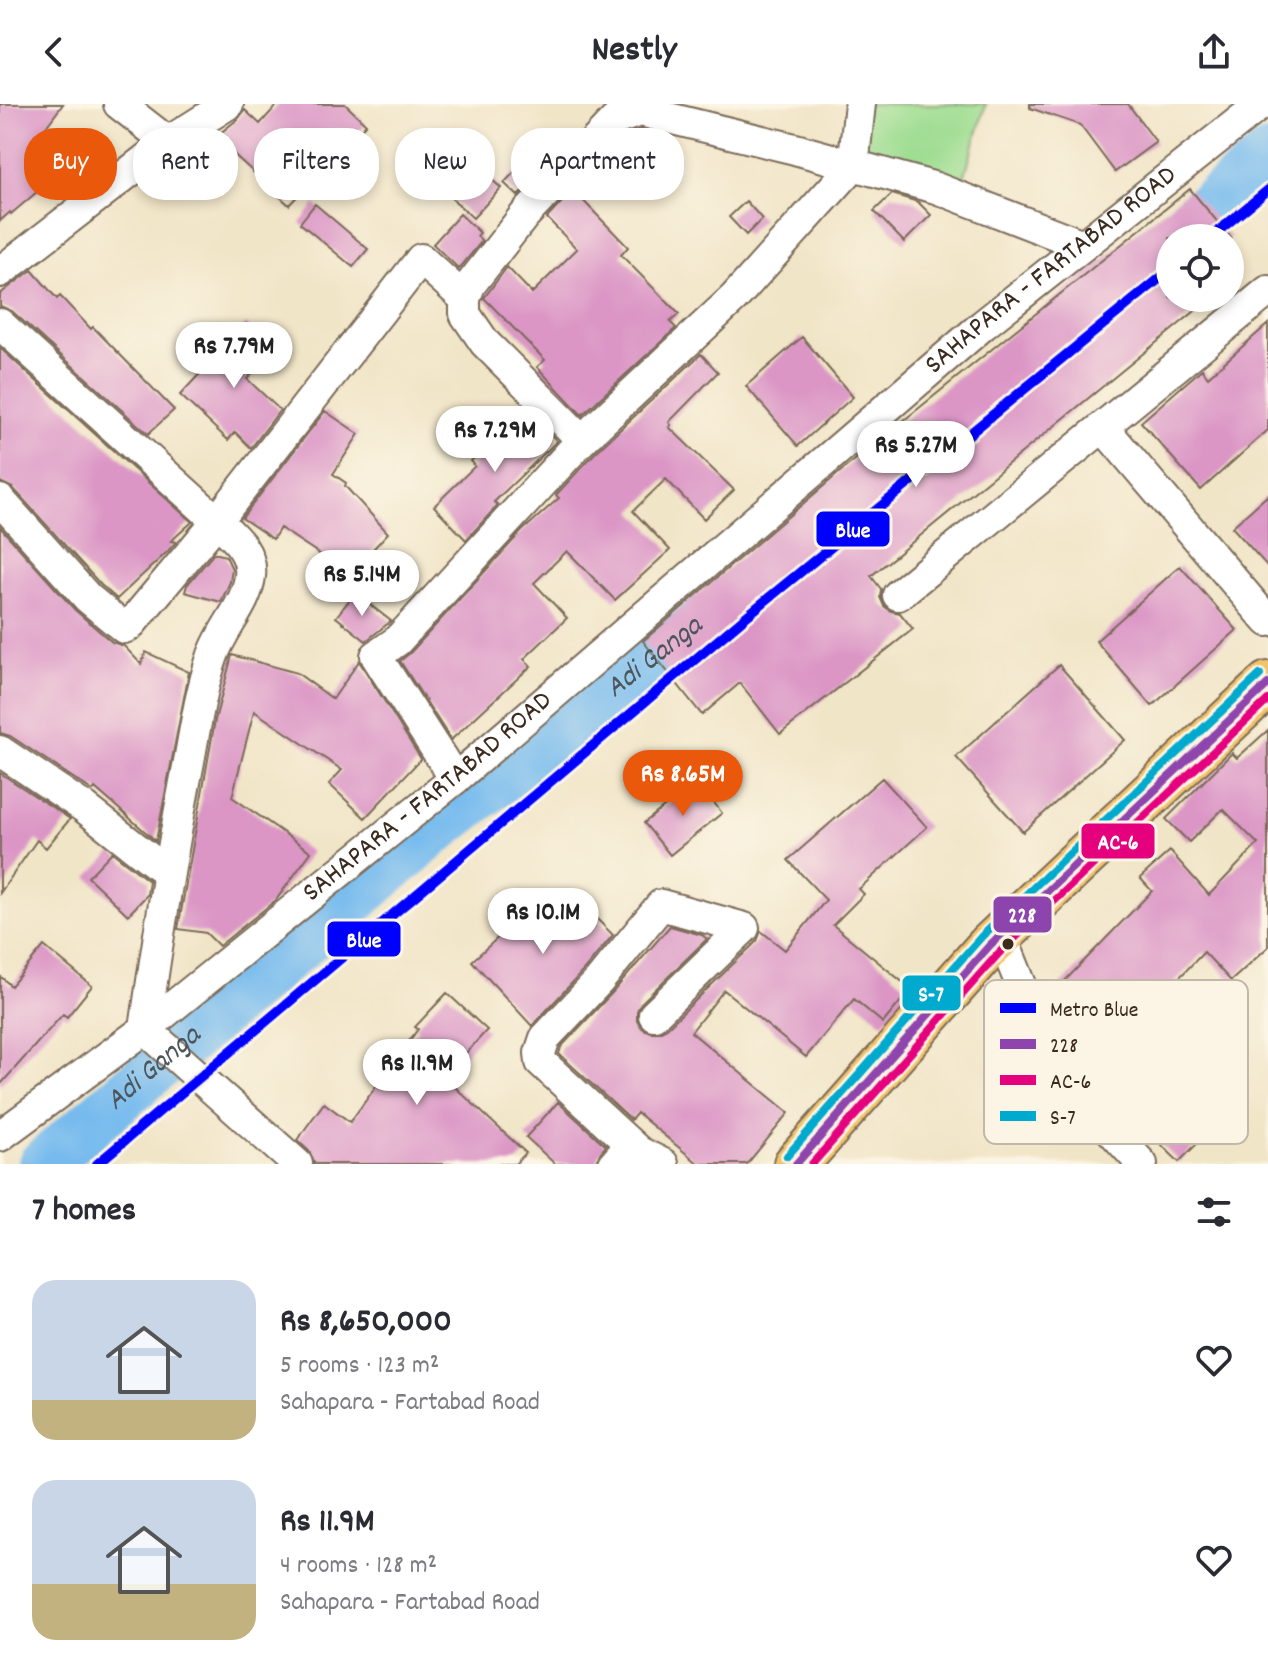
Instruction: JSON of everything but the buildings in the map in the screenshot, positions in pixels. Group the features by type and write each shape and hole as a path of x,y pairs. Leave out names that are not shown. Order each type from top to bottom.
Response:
{"main road":[{"path":"796,1164 1001,935 1268,684"}],"street":[{"path":"119,104 150,128"},
{"path":"190,128 228,104"},
{"path":"455,779 376,656 397,641 582,440 734,298 853,166 860,104"},
{"name":"SAHAPARA - FARTABAD ROAD","path":"0,1136 145,1029 455,779 983,325 1261,104"},
{"path":"582,440 485,343 465,314 465,299 470,285 524,216 615,120 640,111 936,188 1083,245"},
{"path":"0,272 133,169"},
{"path":"0,500 88,598 124,628 130,625 217,521 421,259 465,299"},
{"path":"898,595 1268,291"},
{"path":"0,324 217,521 250,561 245,594 212,657 168,873 145,1029 297,1164"},
{"path":"1103,427 1268,621"},
{"path":"0,751 85,808 168,873"},
{"path":"639,1160 541,1062 540,1053 545,1038 599,981 661,905 744,928 654,1015"},
{"path":"1001,935 1019,980"},
{"path":"1124,1144 1142,1164"}],"green space":[{"path":"850,104 986,104 960,191 837,154"}],"waterway":[{"name":"Adi Ganga","path":"1152,252 1268,157"},
{"name":"Adi Ganga","path":"43,1164 433,832 710,615"}],"metro line":[{"name":"Blue","path":"1227,224 1268,190"},
{"name":"Blue","path":"97,1164 743,619 1156,281"}],"transit line":[{"name":"S-7","path":"787,1156 982,936 1260,675"},
{"name":"228","path":"796,1164 990,945 1268,684"},
{"name":"AC-6","path":"812,1164 999,953 1268,700"}]}
